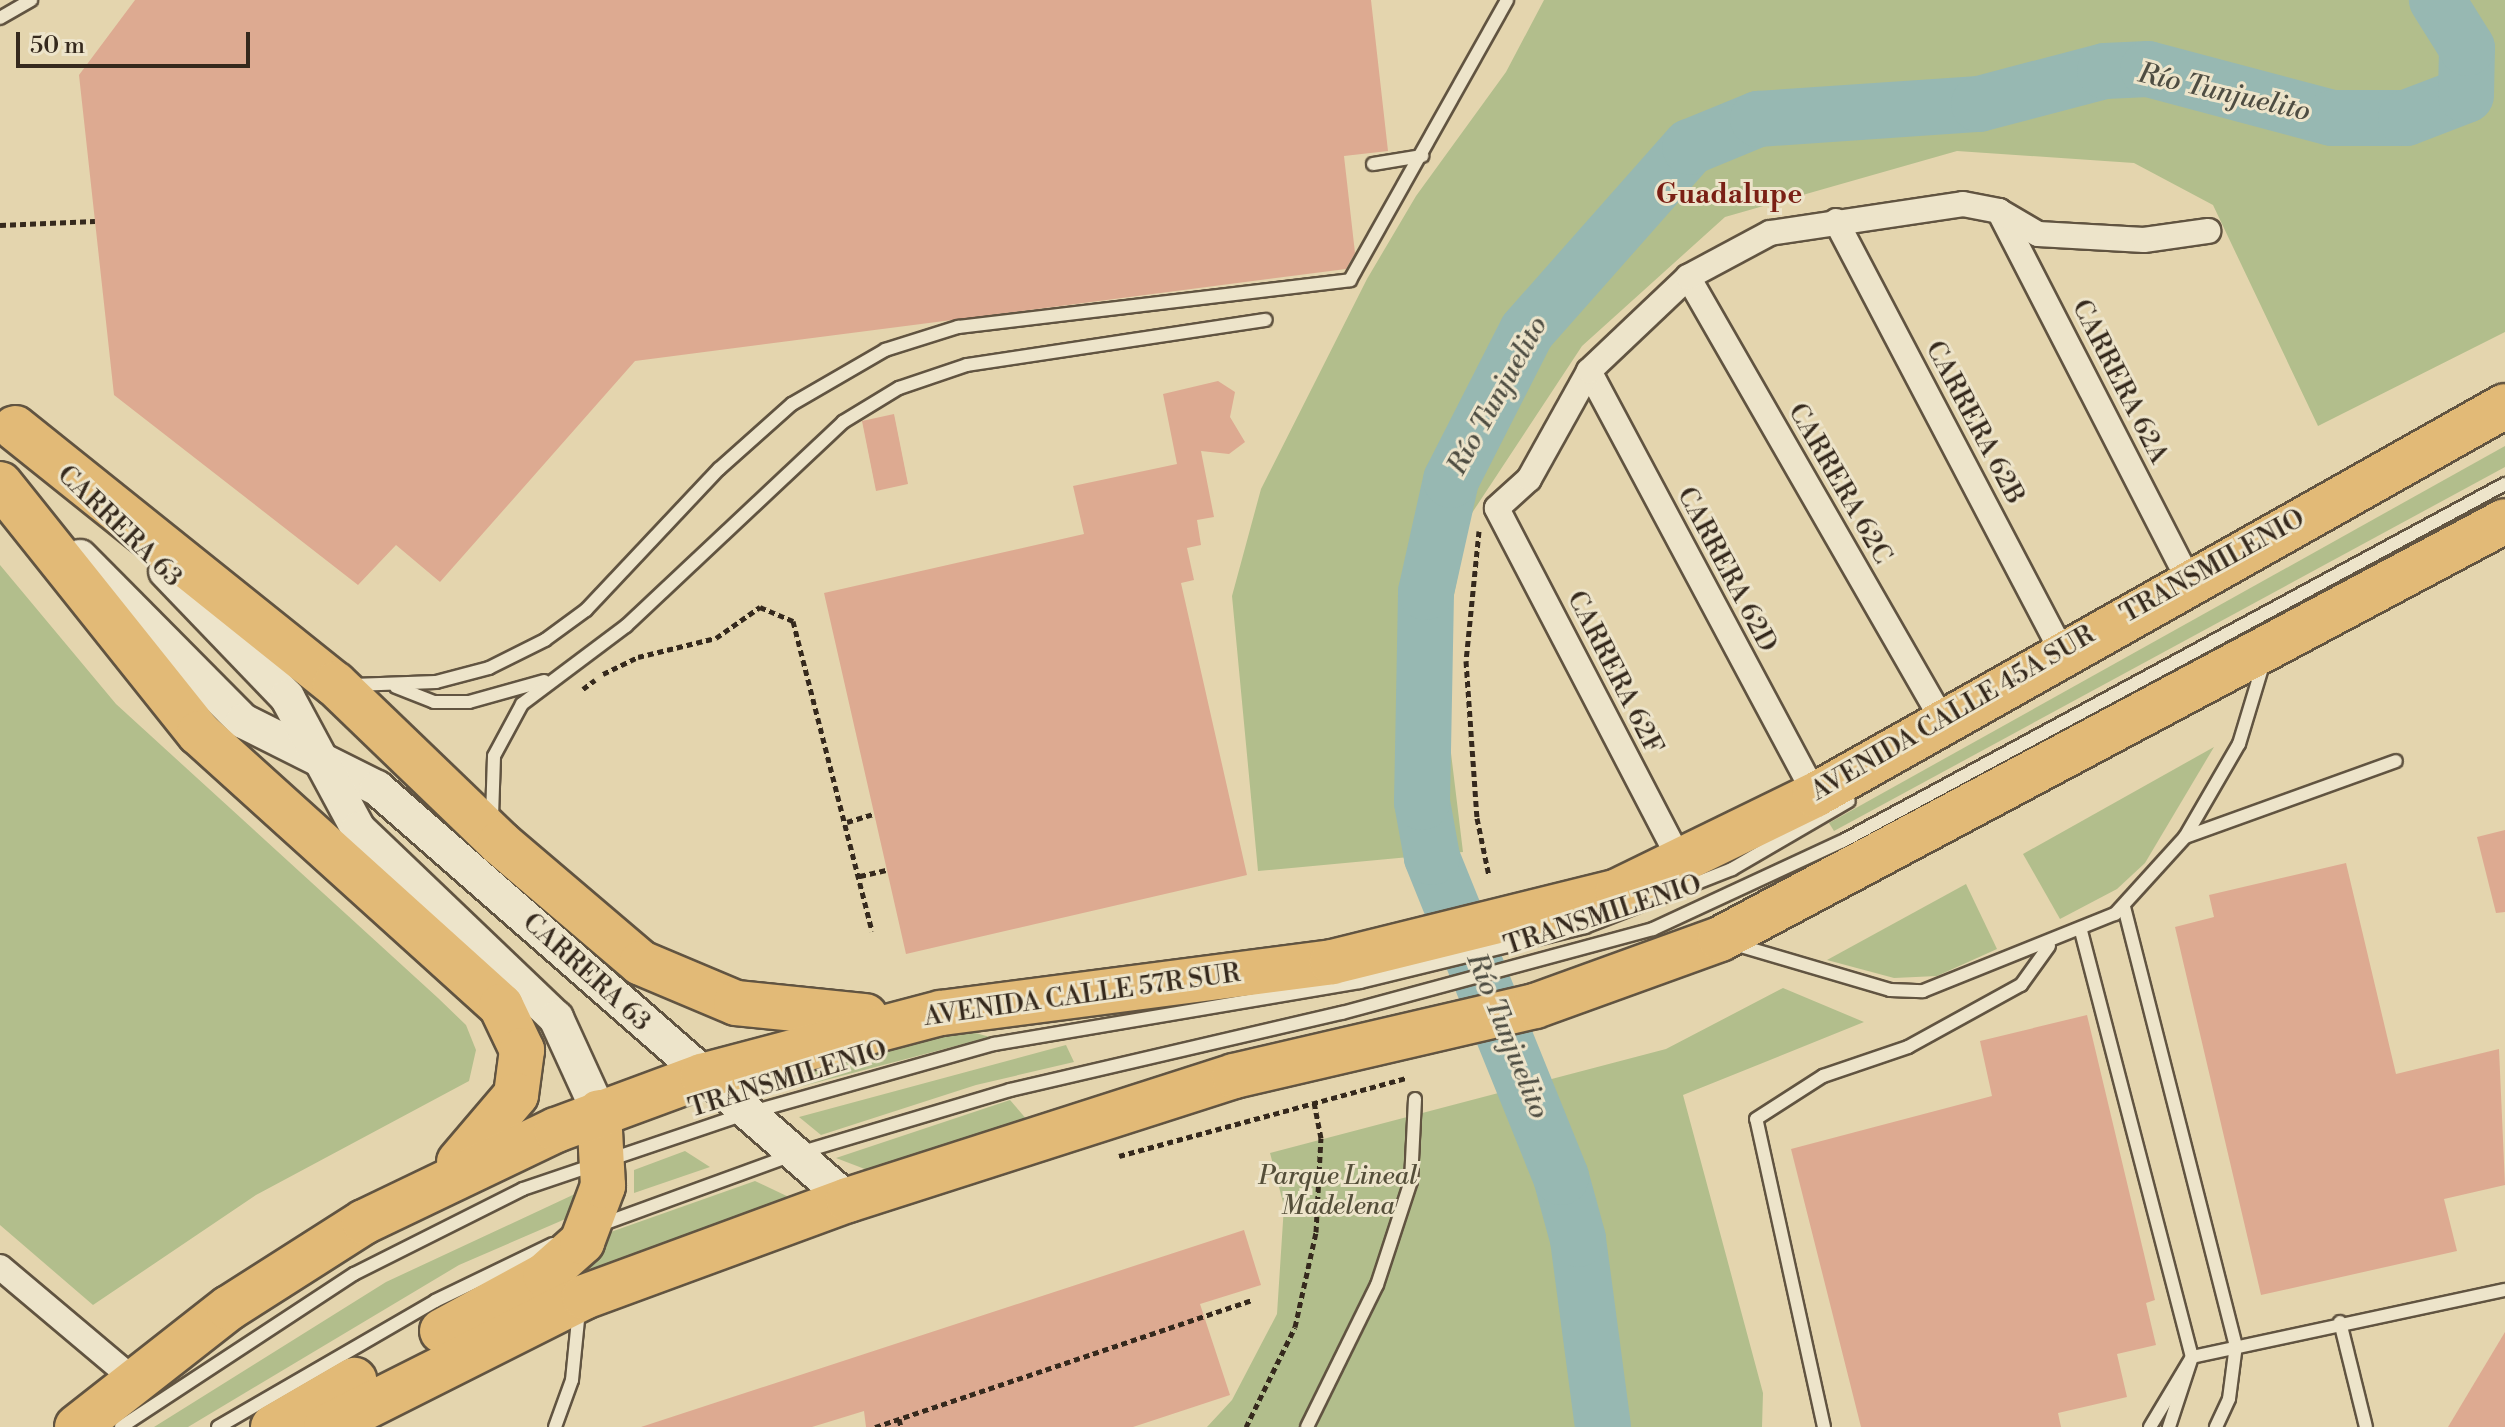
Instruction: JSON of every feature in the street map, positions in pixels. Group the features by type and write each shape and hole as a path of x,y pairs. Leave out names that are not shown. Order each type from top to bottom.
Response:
{"highway":[{"name":"AVENIDA CALLE 45A SUR","path":"1379,966 1515,932 1682,864 1815,795 2188,578 2505,406"},
{"path":"7,421 335,684 500,843 641,963 702,994 826,1016 931,1016"},
{"path":"0,481 199,733 479,984 516,1029 522,1072 502,1119 409,1197"},
{"path":"326,1427 579,1299 848,1200 1113,1111 1409,1037 1530,986 1720,939 2505,521"},
{"name":"AVENIDA CALLE 57R SUR","path":"77,1427 229,1308 409,1197 599,1112 702,1076 931,1016 1379,966"},
{"path":"273,1427 545,1275 591,1228 605,1160 599,1112"}],"street":[{"path":"1497,508 1529,479 1589,371 1688,277 1770,233 1963,204 1999,211 2038,234 2085,239 2208,231"},
{"name":"CARRERA 62A","path":"1999,211 2188,578"},
{"name":"CARRERA 62B","path":"1836,221 2062,651"},
{"name":"CARRERA 62C","path":"1688,277 1942,719"},
{"name":"CARRERA 62D","path":"1589,371 1815,795"},
{"name":"CARRERA 63","path":"7,421 266,670 358,829 556,1018 599,1112"},
{"name":"CARRERA 63","path":"0,481 243,721 318,758 398,805 745,1114 848,1200"},
{"name":"CARRERA 62F","path":"1497,508 1682,864"},
{"path":"0,1267 134,1380"}],"lane":[{"path":"0,18 31,0"},
{"path":"335,684 394,687 489,668 545,640 586,610 719,469 792,404 885,350 958,327 1350,280 1507,0"},
{"path":"1373,164 1422,156"},
{"path":"500,843 492,815 494,756 522,704 626,626 792,463 899,388 967,365 1266,320"},
{"name":"TRANSMILENIO","path":"1530,986 1724,900 2505,484"},
{"path":"1720,939 1890,990 1923,991 2049,946 2081,931 2124,907 2185,837 2239,744 2268,649"},
{"path":"394,687 434,702 469,702 569,670"},
{"path":"2185,837 2396,761"},
{"name":"TRANSMILENIO","path":"1515,932 1684,890 1870,789"},
{"path":"2124,907 2236,1345 2229,1399 2216,1427"},
{"path":"2081,931 2192,1357 2169,1427"},
{"path":"1824,1427 1756,1119 1823,1076 1908,1047 2021,985 2049,946"},
{"name":"TRANSMILENIO","path":"121,1427 354,1274 523,1189 745,1114 1034,1036 1379,966"},
{"path":"218,1427 435,1301 591,1228 792,1155 1010,1090 1409,1037"},
{"path":"1307,1427 1387,1255 1411,1181 1415,1099"},
{"path":"2150,1427 2192,1357 2340,1322 2505,1290"},
{"path":"555,1427 572,1380 579,1299"},
{"path":"2340,1322 2366,1427"}],"path":[{"path":"0,225 95,221"},
{"path":"1489,876 1477,818 1466,646 1477,533 1497,508"},
{"path":"583,689 621,662 702,644 760,607 778,609 793,621 804,647 872,931"},
{"path":"847,822 874,814"},
{"path":"860,876 887,870"},
{"path":"1114,1157 1314,1102 1409,1037"},
{"path":"1246,1427 1295,1327 1316,1232 1321,1138 1314,1102"},
{"path":"875,1427 1253,1300"},
{"path":"899,1419 901,1427"}],"green space":[{"path":"1544,0 2505,0 2505,332 2318,426 2213,205 2134,163 1957,151 1725,217 1582,346 1470,516 1452,604 1446,712 1463,852 1258,871 1232,596 1261,489 1367,279 1416,196 1506,72"},
{"path":"2505,446 2505,467 1834,831 1829,823"},
{"path":"0,565 116,704 438,998 466,1025 476,1050 469,1081 256,1195 93,1305 0,1225"},
{"path":"2214,747 2145,863 2117,889 2060,919 2023,854"},
{"path":"1966,884 1997,949 1937,976 1894,978 1827,960"},
{"name":"Parque Lineal Madelena","path":"1783,988 1864,1022 1683,1095 1763,1393 1762,1427 1207,1427 1232,1400 1277,1314 1284,1206 1270,1153 1666,1049"},
{"path":"961,1029 990,1037 803,1086 791,1075"},
{"path":"1066,1045 1074,1062 976,1085 821,1135 799,1117"},
{"path":"1010,1100 1028,1121 870,1171 836,1158"},
{"path":"685,1151 710,1167 634,1193 634,1170"},
{"path":"755,1181 793,1199 560,1281 605,1234"},
{"path":"577,1193 577,1214 459,1265 188,1427 154,1427 386,1282"}],"building":[{"path":"135,0 1371,0 1388,151 1344,156 1355,253 1346,269 635,361 440,582 396,545 358,585 114,395 79,75"},
{"path":"1218,381 1235,392 1230,417 1245,442 1229,454 1201,451 1214,517 1197,520 1201,545 1187,548 1194,580 1181,583 1247,875 906,954 824,593 1084,534 1073,486 1177,464 1163,394"},
{"path":"894,414 908,484 876,491 862,421"},
{"path":"2505,830 2505,912 2496,913 2477,837"},
{"path":"2346,863 2396,1074 2499,1049 2505,1185 2444,1199 2457,1251 2261,1295 2175,927 2214,917 2209,895"},
{"path":"2087,1015 2155,1300 2146,1303 2156,1345 2117,1354 2127,1397 2058,1413 2061,1427 1861,1427 1791,1149 1992,1096 1980,1041"},
{"path":"1244,1230 1261,1285 1200,1304 1230,1395 1133,1427 866,1427 864,1411 812,1427 641,1427"},
{"path":"2505,1332 2505,1427 2448,1427"}],"waterway":[{"name":"Río Tunjuelito","path":"1603,1427 1578,1239 1561,1177 1432,857 1422,802 1426,592 1451,480 1527,331 1690,147 1758,119 1979,104 2105,71 2148,69 2332,118 2406,118 2466,95 2467,48 2437,0"}],"district":[{"name":"Guadalupe","path":"1729,195"}]}
